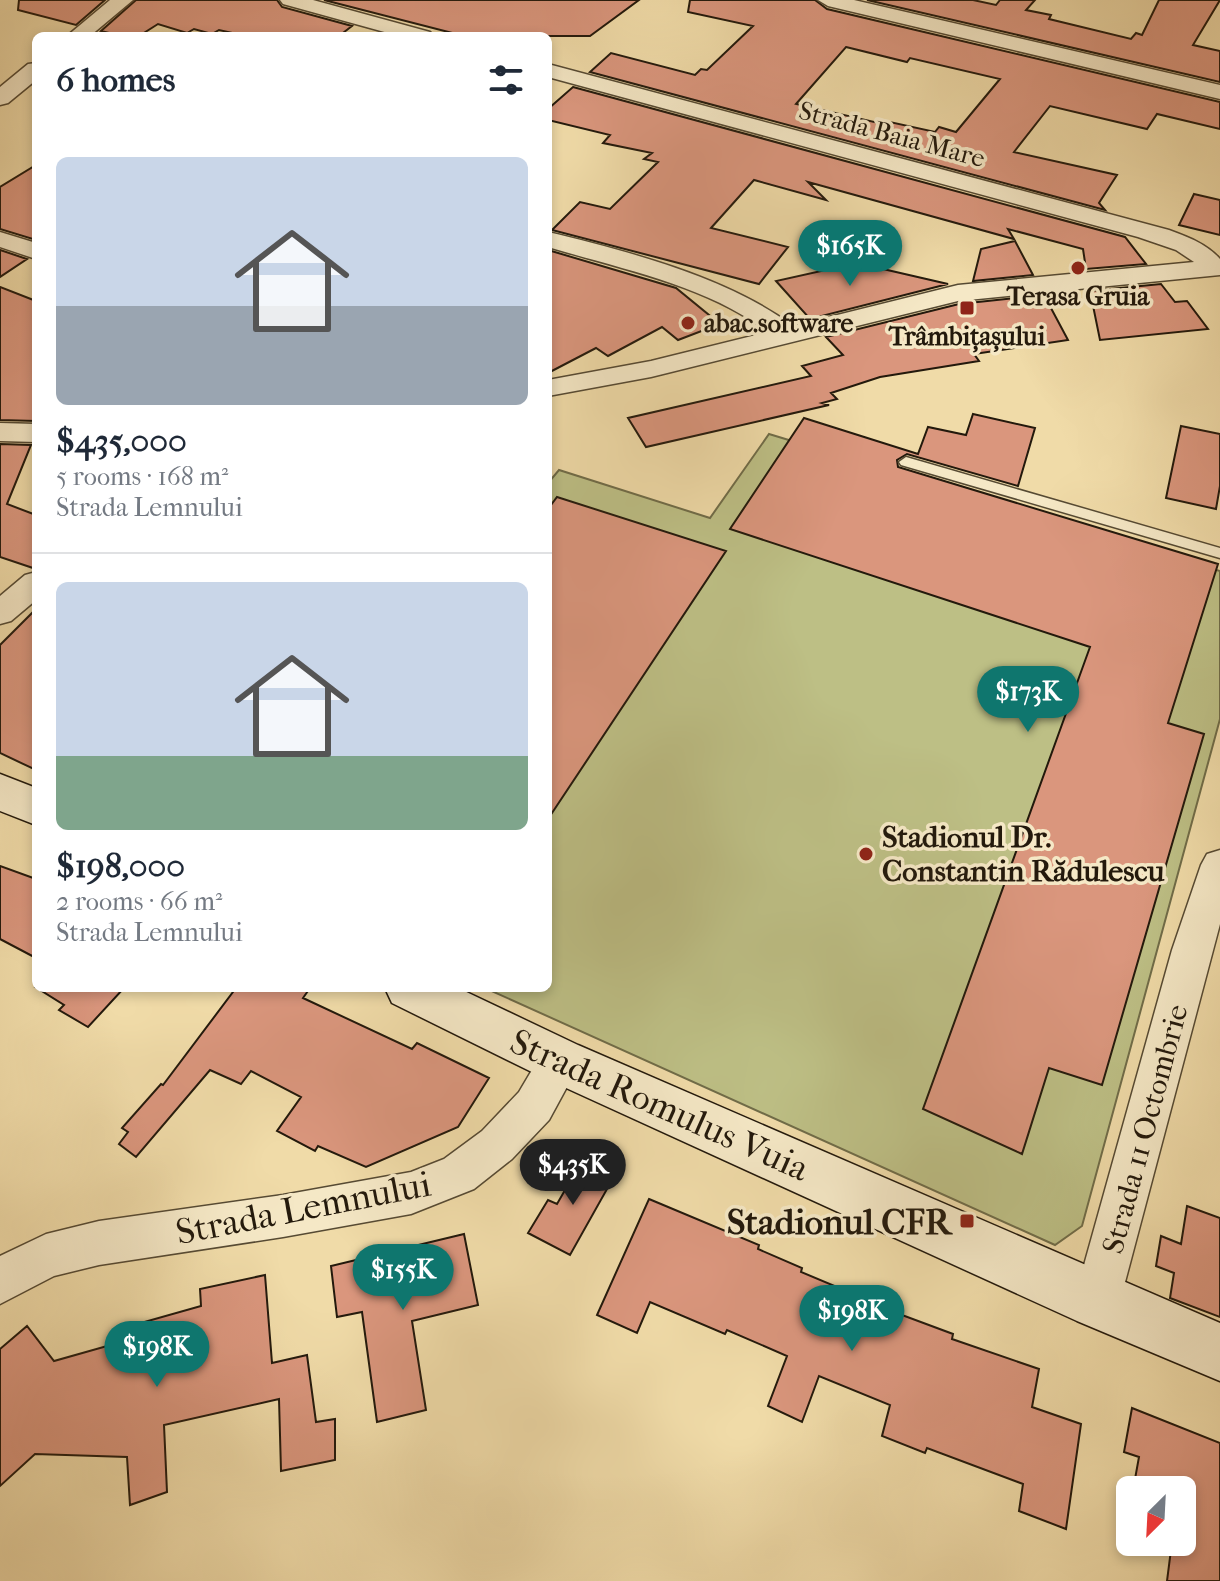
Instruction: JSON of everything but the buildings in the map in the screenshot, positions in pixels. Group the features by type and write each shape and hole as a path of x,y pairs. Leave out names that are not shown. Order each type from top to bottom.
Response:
{"street":[{"path":"82,32 123,0"},
{"path":"290,0 408,32"},
{"path":"828,0 1220,92"},
{"name":"Strada Baia Mare","path":"552,71 1123,225 1194,250 1217,268"},
{"path":"0,98 32,76"},
{"path":"0,239 32,250"},
{"path":"552,240 711,291 756,311 787,334"},
{"path":"552,387 651,369 958,293 1217,268"},
{"path":"0,432 32,433"},
{"path":"0,613 32,586"},
{"path":"0,791 32,806"},
{"name":"Strada 11 Octombrie","path":"1097,1301 1147,1125 1206,939 1220,865"},
{"name":"Strada Romulus Vuia","path":"417,992 560,1061 1097,1301 1220,1352"},
{"name":"Strada Lemnului","path":"0,1281 46,1256 99,1243 283,1216 411,1193 459,1174 497,1145 534,1106 560,1061"}],"lane":[{"path":"906,462 1220,553"}],"green space":[{"name":"Stadionul Dr. Constantin Rădulescu","path":"769,434 1220,571 1220,719 1082,1226 1055,1245 494,992 552,992 552,478 559,470 710,518"}],"place":[{"name":"Terasa Gruia","path":"1078,268"},
{"name":"Trâmbițașului","path":"967,308"},
{"name":"abac.software","path":"688,323"},
{"name":"Stadionul Dr. Constantin Rădulescu","path":"866,854"},
{"name":"Stadionul CFR","path":"967,1221"}]}
